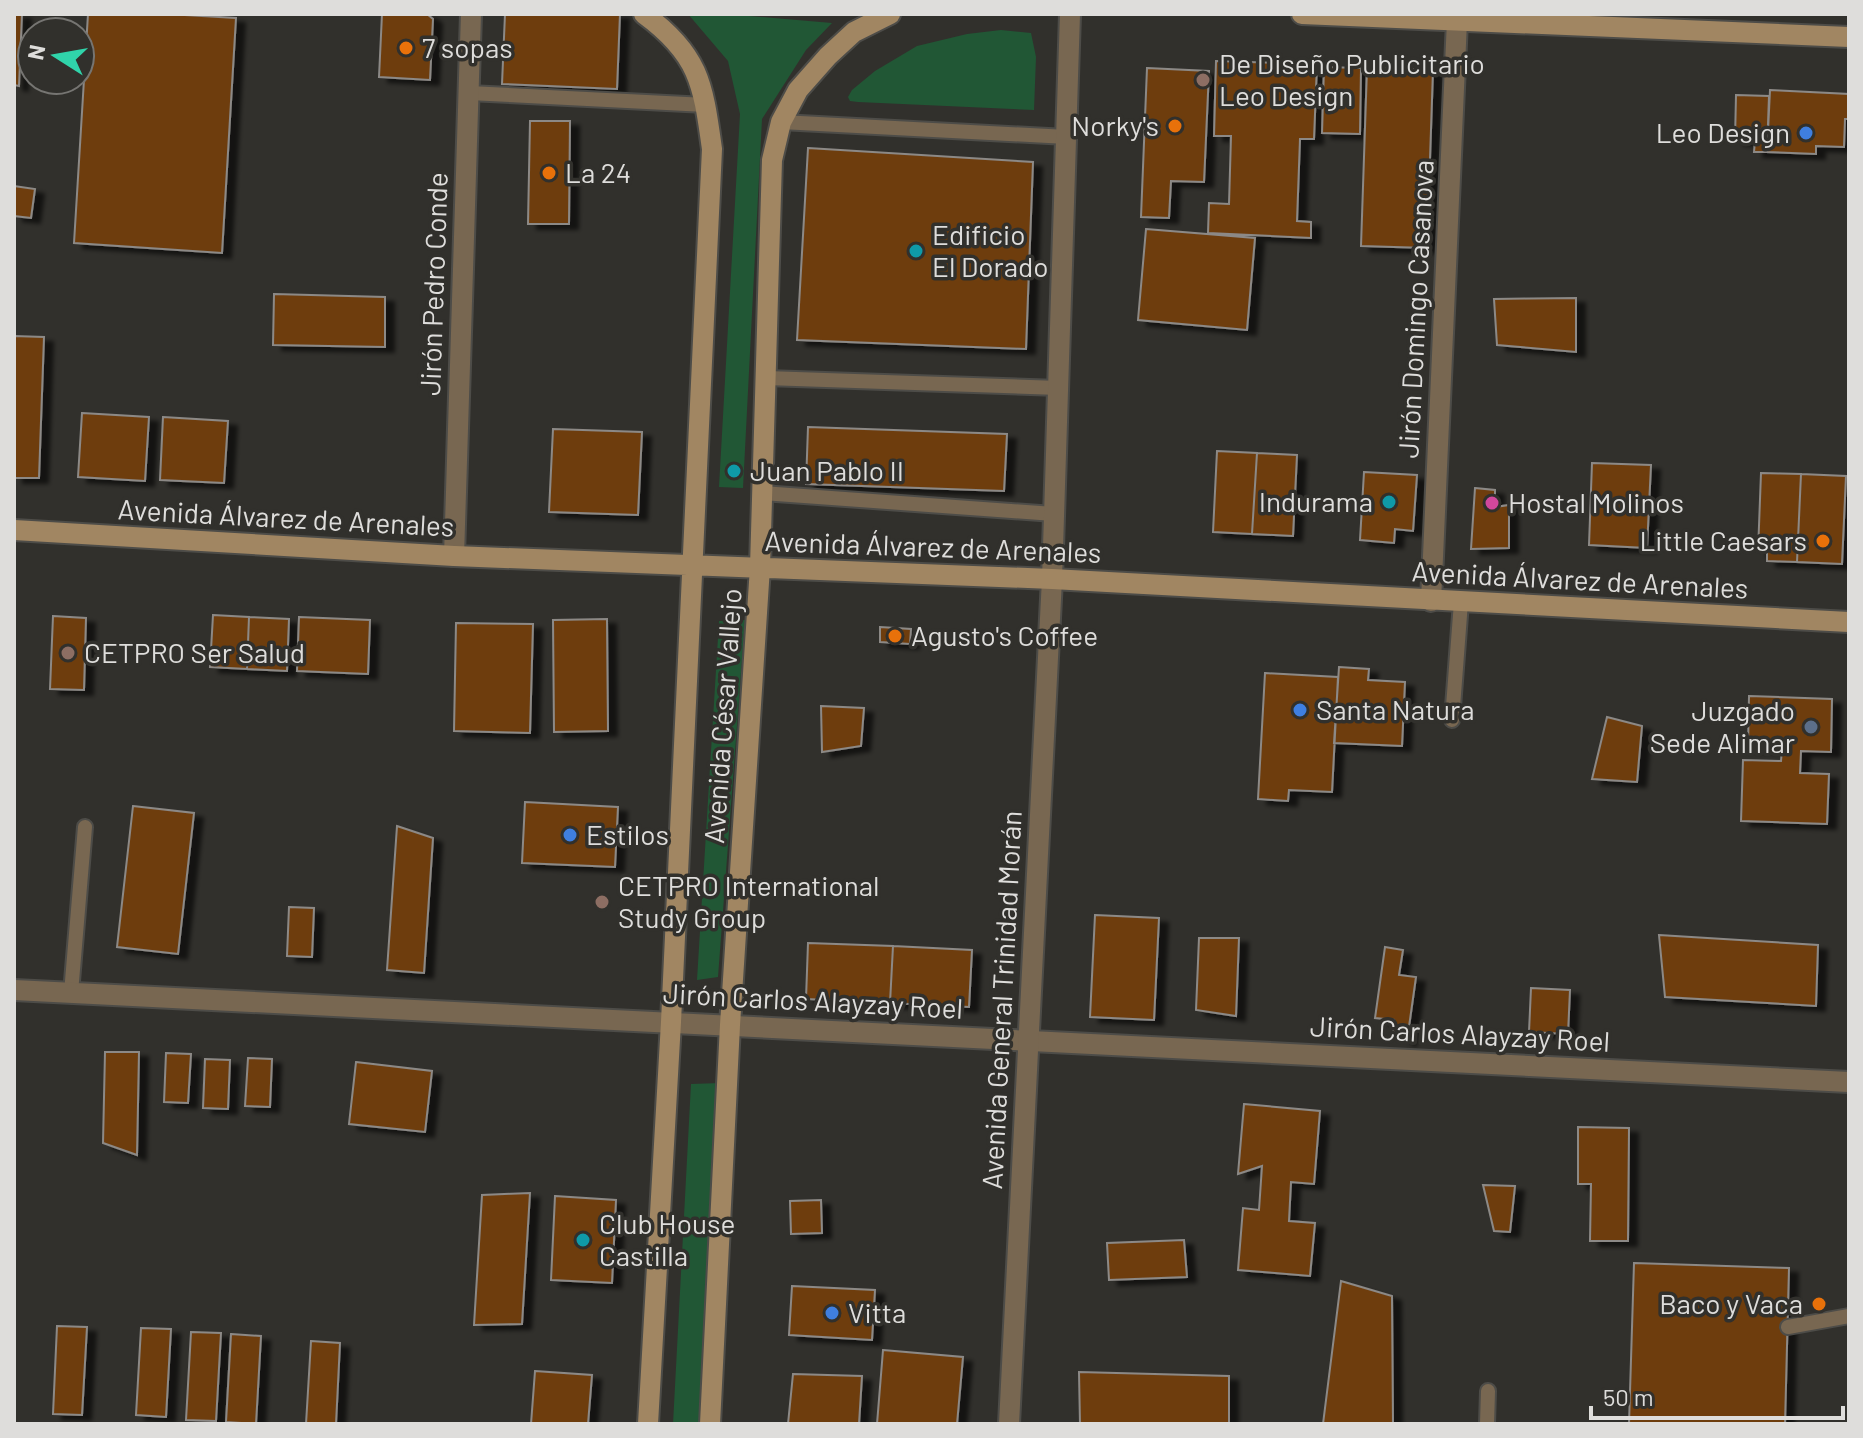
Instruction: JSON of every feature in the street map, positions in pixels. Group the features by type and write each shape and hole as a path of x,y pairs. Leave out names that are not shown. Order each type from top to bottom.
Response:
{"main road":[{"name":"Avenida César Vallejo","path":"644,14 661,27 690,59 701,82 712,149 671,1022 648,1424"},
{"name":"Avenida César Vallejo","path":"710,1424 730,1025 760,567 772,160 781,122 798,90 854,32 890,14"},
{"path":"1302,14 1849,37"},
{"name":"Avenida Álvarez de Arenales","path":"14,530 454,556 1052,579 1849,622"}],"street":[{"name":"Jirón Pedro Conde","path":"454,556 471,14"},
{"name":"Avenida General Trinidad Morán","path":"1009,1424 1052,579 1070,14"},
{"name":"Jirón Domingo Casanova","path":"1431,601 1457,21"},
{"name":"Jirón Carlos Alayzay Roel","path":"14,990 1849,1082"}],"lane":[{"path":"469,93 706,105"},
{"path":"781,122 1067,137"},
{"path":"766,378 1059,388"},
{"path":"762,493 1054,514"},
{"path":"1452,720 1461,602"},
{"path":"71,993 85,827"},
{"path":"1788,1327 1849,1316"},
{"path":"1487,1424 1488,1391"}],"green space":[{"path":"688,14 832,23 806,50 762,119 743,488 719,487 740,114 728,61"},
{"path":"1001,30 1031,33 1036,57 1034,110 858,102 850,101 848,97 875,71 917,46 967,34"},
{"path":"745,620 718,977 697,980 719,621"},
{"path":"721,1083 703,1424 673,1424 691,1084"}],"building":[{"path":"14,14 22,14 16,16 14,85"},
{"path":"168,14 236,18 222,253 74,243 83,96 96,96 96,16 88,16"},
{"name":"7 sopas","path":"382,14 427,14 433,19 430,80 379,77"},
{"path":"505,14 620,14 617,89 502,84"},
{"path":"1216,61 1317,64 1314,139 1300,139 1297,221 1311,222 1311,238 1208,233 1209,203 1229,204 1231,136 1214,136"},
{"path":"1324,67 1361,68 1360,134 1322,133"},
{"name":"Norky's","path":"1147,68 1209,71 1204,182 1171,181 1169,218 1141,217"},
{"path":"1367,68 1433,70 1427,248 1361,246"},
{"name":"Leo Design","path":"1770,90 1849,94 1844,147 1816,146 1816,154 1767,152"},
{"path":"1736,95 1769,96 1767,152 1754,152 1755,141 1735,140"},
{"name":"La 24","path":"530,121 570,121 569,224 528,224"},
{"name":"Edificio El Dorado","path":"808,148 1033,162 1026,349 797,340"},
{"path":"14,186 35,189 31,218 14,216"},
{"path":"1146,229 1255,238 1247,330 1138,320"},
{"path":"274,294 385,297 385,347 273,345"},
{"path":"1576,298 1576,352 1497,345 1494,299"},
{"path":"14,336 44,337 39,478 14,478"},
{"path":"82,413 149,417 145,481 78,477"},
{"path":"163,417 228,421 224,483 160,480"},
{"path":"808,427 1007,434 1004,491 806,484"},
{"path":"553,429 642,432 638,515 549,512"},
{"path":"1217,451 1257,453 1252,534 1213,532"},
{"path":"1257,453 1297,455 1293,536 1252,534"},
{"path":"1592,463 1651,465 1647,548 1589,545"},
{"name":"Indurama","path":"1364,472 1417,475 1413,531 1395,529 1394,543 1360,540"},
{"path":"1761,473 1801,474 1797,562 1767,561 1767,552 1758,552"},
{"path":"1801,474 1846,476 1842,564 1797,562"},
{"path":"1475,488 1495,490 1495,507 1509,505 1509,548 1471,549"},
{"path":"213,615 249,617 247,669 210,667"},
{"name":"CETPRO Ser Salud","path":"53,616 86,618 84,690 50,689"},
{"path":"249,617 289,619 287,671 247,669"},
{"path":"299,617 370,620 368,674 297,671"},
{"path":"607,619 608,731 554,732 553,620"},
{"path":"456,623 533,624 530,733 454,731"},
{"name":"Agusto's Coffee","path":"880,627 911,629 910,644 880,642"},
{"path":"1339,667 1369,669 1368,680 1405,682 1402,746 1334,743"},
{"name":"Santa Natura","path":"1265,673 1338,677 1332,792 1289,790 1288,801 1258,799"},
{"path":"1749,696 1832,699 1831,752 1801,751 1800,773 1829,774 1827,824 1741,821 1743,760 1781,761 1782,749 1748,747"},
{"path":"821,706 864,708 861,746 822,752"},
{"path":"1607,717 1642,726 1637,782 1592,779"},
{"name":"Estilos","path":"525,802 618,807 615,867 522,863"},
{"path":"133,806 194,813 178,954 117,947"},
{"path":"397,826 433,838 424,973 387,970"},
{"path":"289,907 314,908 312,957 287,956"},
{"path":"1095,915 1159,918 1154,1020 1090,1017"},
{"path":"1659,935 1818,945 1816,1006 1665,997"},
{"path":"1199,938 1239,938 1236,1016 1196,1010"},
{"path":"808,943 893,946 890,1003 806,999"},
{"path":"893,946 972,950 969,1007 890,1003"},
{"path":"1385,947 1403,950 1399,975 1416,977 1407,1041 1393,1031 1394,1020 1375,1018"},
{"path":"1531,988 1570,990 1568,1034 1529,1032"},
{"path":"105,1052 139,1052 137,1155 103,1143"},
{"path":"166,1053 191,1054 188,1103 164,1102"},
{"path":"248,1058 272,1059 270,1107 245,1106"},
{"path":"205,1059 230,1060 228,1109 203,1108"},
{"path":"356,1062 432,1071 425,1132 349,1124"},
{"path":"1244,1104 1320,1111 1314,1184 1291,1182 1289,1221 1315,1223 1310,1276 1238,1270 1243,1208 1259,1210 1262,1166 1238,1174"},
{"path":"1578,1127 1629,1128 1628,1241 1590,1241 1591,1184 1578,1184"},
{"path":"1483,1185 1515,1186 1510,1232 1494,1231"},
{"path":"530,1193 522,1324 474,1325 482,1195"},
{"name":"Club House Castilla","path":"555,1196 616,1200 612,1283 551,1280"},
{"path":"821,1200 822,1233 791,1234 790,1201"},
{"path":"1184,1240 1187,1277 1109,1280 1107,1243"},
{"path":"1634,1263 1789,1268 1785,1424 1629,1424"},
{"path":"1341,1281 1392,1296 1393,1424 1323,1424"},
{"name":"Vitta","path":"792,1286 875,1290 872,1340 789,1335"},
{"path":"57,1326 87,1327 82,1415 53,1414"},
{"path":"141,1328 171,1329 166,1417 136,1415"},
{"path":"191,1332 221,1333 216,1421 186,1420"},
{"path":"231,1334 261,1336 256,1424 226,1422"},
{"path":"311,1341 340,1343 336,1424 306,1424"},
{"path":"883,1350 963,1357 957,1424 877,1424"},
{"path":"535,1371 592,1375 588,1424 531,1424"},
{"path":"1079,1372 1229,1376 1229,1424 1080,1424"},
{"path":"793,1374 862,1376 859,1424 788,1424"}],"place":[{"name":"7 sopas","path":"406,48"},
{"name":"De Diseño Publicitario Leo Design","path":"1203,80"},
{"name":"Norky's","path":"1175,126"},
{"name":"Leo Design","path":"1806,133"},
{"name":"La 24","path":"549,173"},
{"name":"Edificio El Dorado","path":"916,251"},
{"name":"Juan Pablo II","path":"734,471"},
{"name":"Indurama","path":"1389,502"},
{"name":"Hostal Molinos","path":"1492,503"},
{"name":"Little Caesars","path":"1823,541"},
{"name":"Agusto's Coffee","path":"895,636"},
{"name":"CETPRO Ser Salud","path":"68,653"},
{"name":"Santa Natura","path":"1300,710"},
{"name":"Juzgado Sede Alimar","path":"1811,727"},
{"name":"Estilos","path":"570,835"},
{"name":"CETPRO International Study Group","path":"602,902"},
{"name":"Club House Castilla","path":"583,1240"},
{"name":"Baco y Vaca","path":"1819,1304"},
{"name":"Vitta","path":"832,1313"}]}
